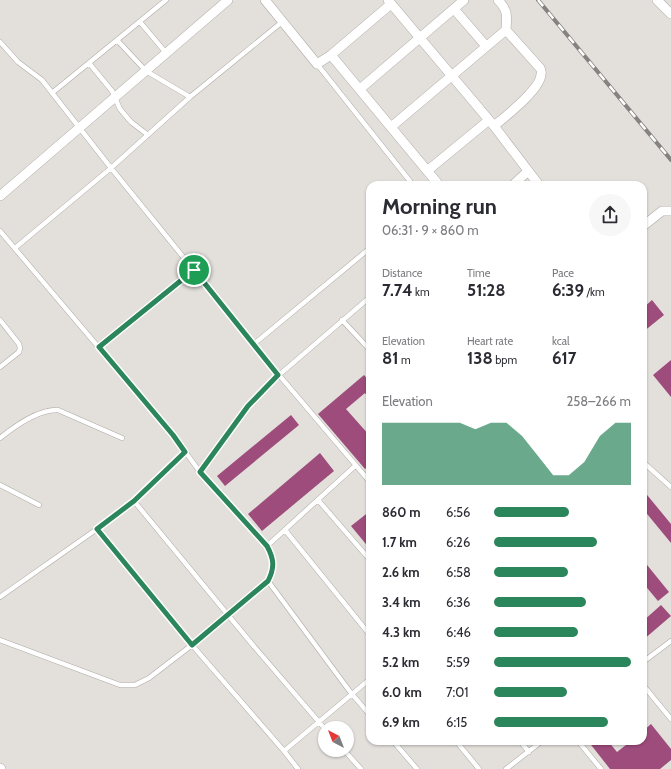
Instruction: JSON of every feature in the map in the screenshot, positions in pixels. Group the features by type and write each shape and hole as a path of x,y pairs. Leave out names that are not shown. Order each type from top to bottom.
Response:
{"street":[{"path":"0,196 228,0"},
{"path":"265,0 317,64 331,55 390,2 492,123 536,181"},
{"path":"360,89 464,0"},
{"path":"427,171 519,105 536,86 542,75 540,68 506,30 507,15 498,0"},
{"path":"657,0 671,14"},
{"path":"454,9 486,46"},
{"path":"391,127 506,30"},
{"path":"331,55 436,181"},
{"path":"517,181 528,171"},
{"path":"647,223 662,210 671,211"}],"lane":[{"path":"52,93 166,0"},
{"path":"15,248 111,168 190,97 283,21"},
{"path":"140,22 167,54"},
{"path":"118,40 146,71 190,97"},
{"path":"0,42 18,62 42,80 278,375 366,477"},
{"path":"89,63 112,91 120,109 131,122 148,136"},
{"path":"317,64 410,181"},
{"path":"0,231 173,435 200,472 267,546 271,554 273,570 268,581 192,645 149,678 135,685 120,685 0,640"},
{"path":"254,344 366,251"},
{"path":"99,347 194,270"},
{"path":"200,472 248,406 278,375 366,300"},
{"path":"0,320 19,344 20,348 19,352 0,368"},
{"path":"342,320 366,346"},
{"path":"0,438 15,426 42,412 50,410 58,410 122,438"},
{"path":"0,597 97,529 134,501 185,452"},
{"path":"267,546 356,466"},
{"path":"647,466 671,487"},
{"path":"0,485 38,505"},
{"path":"318,500 366,555"},
{"path":"134,501 318,721"},
{"path":"97,529 192,645 298,769"},
{"path":"285,530 366,630"},
{"path":"268,581 366,710"},
{"path":"647,659 671,641"},
{"path":"284,751 366,682"},
{"path":"647,690 671,720"},
{"path":"396,745 417,769"},
{"path":"459,745 480,769"},
{"path":"523,745 529,752"},
{"path":"506,769 537,745"},
{"path":"581,745 601,769"},
{"path":"350,757 361,769"}],"building":[{"path":"652,300 664,315 647,329 647,304"},
{"path":"671,360 671,397 653,375"},
{"path":"364,375 366,377 366,394 365,393 346,409 366,432 366,468 365,469 318,414"},
{"path":"291,415 299,425 225,486 217,476"},
{"path":"320,453 334,471 262,531 248,514"},
{"path":"647,495 671,524 671,543 647,514"},
{"path":"366,514 366,544 351,526"},
{"path":"647,565 669,592 658,601 647,588"},
{"path":"661,605 671,616 647,637 647,617"},
{"path":"651,724 671,749 671,760 660,769 610,769 591,745 611,745 617,752 626,745 647,745 647,728"}],"railway":[{"path":"538,0 671,160"}],"route":[{"path":"194,270 278,375 248,406 200,472 267,546 271,554 273,570 268,581 192,645 97,529 134,501 185,452 173,435 99,347 194,270"}]}
